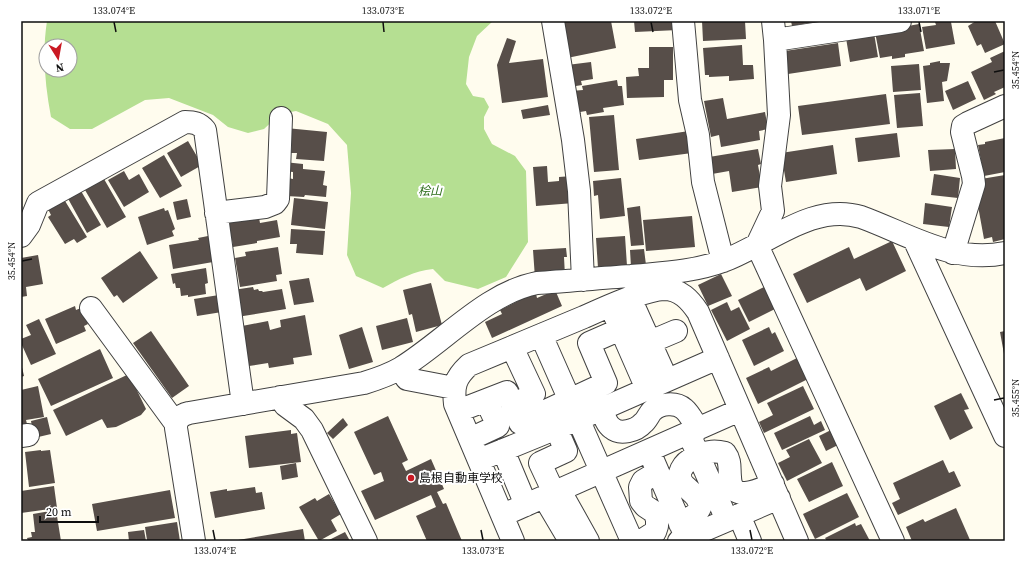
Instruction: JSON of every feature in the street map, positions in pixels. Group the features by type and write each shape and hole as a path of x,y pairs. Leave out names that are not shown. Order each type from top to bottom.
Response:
{"street":[{"path":"553,21 573,140 579,191 583,280"},
{"path":"683,21 690,100 698,135 703,182 723,261"},
{"path":"893,541 757,245 773,211 770,186 779,115 774,30 900,21"},
{"path":"953,253 974,184 962,132 963,126 1005,106"},
{"path":"216,213 266,207 275,203 278,199 281,118"},
{"path":"21,236 29,225 38,202 185,122 193,122 200,125 205,130 243,404"},
{"path":"176,424 179,418 189,413 364,383 382,378 400,369 488,304 520,288 537,283 684,271 723,261 810,220 843,214 852,214 953,253 979,256 1005,253"},
{"path":"914,239 1005,436"},
{"path":"682,294 685,287 684,271"},
{"path":"514,541 455,404 454,388 461,372 469,365 620,302 648,292 664,289 682,294 688,298 698,312 797,541"},
{"path":"620,302 621,329 647,389"},
{"path":"620,302 650,342 667,380"},
{"path":"91,308 176,424 194,541"},
{"path":"479,460 556,428 574,410 606,383 589,343 621,329"},
{"path":"650,342 676,331"},
{"path":"541,335 632,541"},
{"path":"512,347 534,394 524,399"},
{"path":"458,411 507,392 520,423 574,410 602,409 718,358"},
{"path":"400,369 407,379 454,388"},
{"path":"280,397 285,405 304,419 312,430 366,541"},
{"path":"602,409 607,422 612,428 627,431 633,430 643,424 652,410 657,407 668,404 683,409 694,431 698,455 733,518 755,538"},
{"path":"503,515 740,410"},
{"path":"470,439 498,426 491,411"},
{"path":"556,428 566,451 540,463 546,497 570,541"},
{"path":"503,450 588,541"},
{"path":"649,451 686,536"},
{"path":"686,536 700,508 697,498 693,492 684,486 680,477 681,468 683,464 698,455 710,451 725,454 730,462 730,481 738,492 749,494 776,491"},
{"path":"641,541 655,532 657,519 654,512 645,506 641,501 639,494 640,487 643,481 658,472"},
{"path":"686,536 733,518 776,491"}],"green space":[{"name":"桧山","path":"47,21 493,21 477,36 469,57 466,84 473,96 484,98 489,107 484,117 484,129 492,144 515,156 526,171 528,242 506,277 478,289 445,281 433,269 413,274 383,288 356,276 347,255 351,193 347,145 328,124 296,111 280,114 264,129 248,133 228,127 213,115 169,98 145,100 92,129 70,129 51,117 46,78 78,78 78,38 45,38"}],"building":[{"path":"560,21 611,21 616,48 567,58"},
{"path":"634,21 677,21 678,30 635,32"},
{"path":"702,21 745,21 746,39 703,41"},
{"path":"791,21 814,21 814,22 792,26"},
{"path":"976,21 995,21 1005,44 985,53 981,44 977,46 968,26"},
{"path":"935,22 951,22 955,44 926,49 922,27 936,25"},
{"path":"919,24 924,51 905,54 905,57 892,59 892,56 880,58 875,32"},
{"path":"874,33 878,57 850,62 846,38"},
{"path":"507,38 516,41 509,63 543,59 548,97 502,103 497,65"},
{"path":"838,43 841,66 788,74 785,51"},
{"path":"742,45 743,65 753,65 754,79 729,81 729,76 709,77 709,75 705,75 703,48"},
{"path":"649,47 673,47 673,80 664,80 664,97 627,98 626,77 639,76 638,68 649,68"},
{"path":"1005,51 1005,87 994,92 996,94 984,100 971,72 992,62 990,58"},
{"path":"940,61 940,63 950,63 947,81 942,82 944,101 927,103 923,66"},
{"path":"591,62 593,79 581,81 582,85 570,87 567,65"},
{"path":"919,64 921,90 893,92 891,66"},
{"path":"617,80 618,86 622,86 624,105 603,108 604,112 587,115 586,111 580,112 581,114 574,115 571,91 583,90 582,86"},
{"path":"968,81 976,99 953,110 945,91"},
{"path":"920,93 923,126 897,128 894,95"},
{"path":"886,94 890,124 802,135 798,106"},
{"path":"723,98 727,119 765,112 768,129 759,131 760,140 721,147 719,135 711,137 704,101"},
{"path":"548,105 550,115 523,119 521,110"},
{"path":"614,115 619,170 594,172 589,117"},
{"path":"286,128 327,132 324,161 296,159 297,153 291,153 292,144 285,143"},
{"path":"689,131 692,153 639,160 636,139"},
{"path":"897,133 900,157 858,162 855,138"},
{"path":"1005,138 1005,172 984,176 978,145"},
{"path":"188,141 202,165 181,177 167,153"},
{"path":"833,145 837,174 786,182 781,153"},
{"path":"758,149 761,164 758,165 762,187 732,192 729,171 712,174 709,157"},
{"path":"955,149 956,169 930,171 928,150"},
{"path":"164,155 182,186 160,198 142,168"},
{"path":"284,162 303,164 303,169 325,171 323,185 327,186 326,197 305,195 304,197 286,196 288,178 293,179 293,172 283,171"},
{"path":"547,166 548,182 559,181 559,177 572,176 574,203 536,206 533,167"},
{"path":"124,171 129,180 139,174 149,192 124,207 108,180"},
{"path":"934,174 960,178 958,198 931,195"},
{"path":"1005,175 1005,239 993,242 992,237 984,239 976,195 983,194 981,179"},
{"path":"621,178 625,216 600,219 598,195 594,196 593,181"},
{"path":"104,179 126,217 107,228 85,190"},
{"path":"81,191 101,225 87,233 66,195"},
{"path":"62,196 87,237 77,243 74,239 65,244 48,217 51,215 46,205"},
{"path":"294,198 328,202 325,229 291,225"},
{"path":"187,199 191,217 177,220 173,202"},
{"path":"925,203 952,207 949,227 923,224"},
{"path":"640,206 644,245 631,246 627,208"},
{"path":"164,208 165,211 168,210 175,229 172,231 174,236 147,245 138,217"},
{"path":"692,216 695,247 646,251 643,220"},
{"path":"259,218 260,223 277,220 280,237 233,247 232,240 228,240 226,223"},
{"path":"291,229 325,231 323,255 296,253 297,244 290,244"},
{"path":"213,235 213,262 173,269 169,245 199,240 198,238"},
{"path":"625,236 627,266 598,268 596,238"},
{"path":"892,241 906,271 866,291 860,278 807,303 793,274 849,247 854,259"},
{"path":"278,247 282,274 276,275 277,281 240,287 235,258 246,256 245,252"},
{"path":"566,248 567,257 564,257 565,276 535,278 533,250"},
{"path":"644,249 646,265 631,267 630,250"},
{"path":"140,251 158,278 123,303 117,295 114,297 101,278"},
{"path":"38,255 43,284 26,287 27,296 21,297 21,258"},
{"path":"206,268 208,283 205,284 206,294 188,297 188,295 181,296 180,288 176,288 175,283 173,284 171,274"},
{"path":"721,274 732,296 708,306 698,285"},
{"path":"309,278 314,302 294,305 289,281"},
{"path":"431,283 442,325 416,332 412,314 409,315 403,290"},
{"path":"253,287 254,290 258,289 259,291 263,292 282,289 286,309 237,317 233,290"},
{"path":"764,287 775,309 749,322 738,300"},
{"path":"551,292 556,292 562,306 492,338 485,322 502,314 500,310 532,294 536,294 537,298"},
{"path":"219,295 222,312 197,316 194,299"},
{"path":"727,302 731,311 739,307 750,329 727,341 711,310"},
{"path":"75,306 76,310 81,308 88,324 84,326 86,331 56,344 45,319"},
{"path":"305,315 312,355 293,358 294,364 269,368 268,363 249,366 242,326 268,321 270,330 281,327 280,320"},
{"path":"407,318 413,342 382,350 376,326"},
{"path":"39,319 56,354 31,365 21,343 21,339 31,335 26,325"},
{"path":"362,327 373,362 349,369 339,335"},
{"path":"769,327 772,334 775,332 784,351 754,366 742,340"},
{"path":"151,331 189,386 172,398 133,343"},
{"path":"1005,331 1005,354 1004,354 1000,332"},
{"path":"100,349 113,378 51,406 38,379"},
{"path":"797,358 808,379 758,404 746,378 769,367 771,371"},
{"path":"21,363 24,376 21,377"},
{"path":"129,374 146,409 141,415 116,427 107,428 102,419 66,436 53,410"},
{"path":"38,386 44,417 26,420 27,424 21,425 21,390"},
{"path":"803,386 814,409 764,433 759,422 773,415 767,403"},
{"path":"961,393 969,409 964,410 973,428 950,440 934,406"},
{"name":"島根自動車学校","path":"388,416 408,460 402,463 406,471 431,459 444,489 437,492 443,504 446,503 462,541 427,541 416,516 436,507 431,495 375,520 361,491 384,481 381,472 374,475 354,432"},
{"path":"810,416 814,425 821,421 825,430 782,450 774,433"},
{"path":"47,417 51,434 34,438 31,421"},
{"path":"343,418 348,425 333,439 327,433"},
{"path":"835,428 842,443 826,451 819,436"},
{"path":"291,430 291,434 297,433 301,462 249,468 245,436"},
{"path":"809,439 822,463 787,481 778,463 790,457 786,450"},
{"path":"50,450 55,483 29,487 25,452"},
{"path":"943,460 949,473 954,471 961,486 898,515 892,503 900,499 893,483"},
{"path":"832,462 843,486 809,502 797,479"},
{"path":"296,463 298,477 282,480 280,466"},
{"path":"54,486 57,508 21,513 21,491"},
{"path":"255,487 256,493 262,492 265,509 215,518 210,492"},
{"path":"170,490 175,518 97,531 92,504"},
{"path":"847,493 859,517 815,539 803,514"},
{"path":"329,494 341,514 331,520 337,531 319,541 299,507 315,498 317,501"},
{"path":"956,508 970,540 912,541 906,527 923,519 925,522"},
{"path":"56,510 61,541 28,541 27,538 32,537 31,532 35,532 33,514"},
{"path":"177,522 180,541 147,540 145,527"},
{"path":"855,523 856,526 861,524 870,541 827,541 825,538"},
{"path":"303,529 305,541 238,541 238,540"},
{"path":"144,530 146,541 129,541 128,532"},
{"path":"345,532 350,541 327,541"}],"place":[{"name":"島根自動車学校","path":"411,478"}]}
